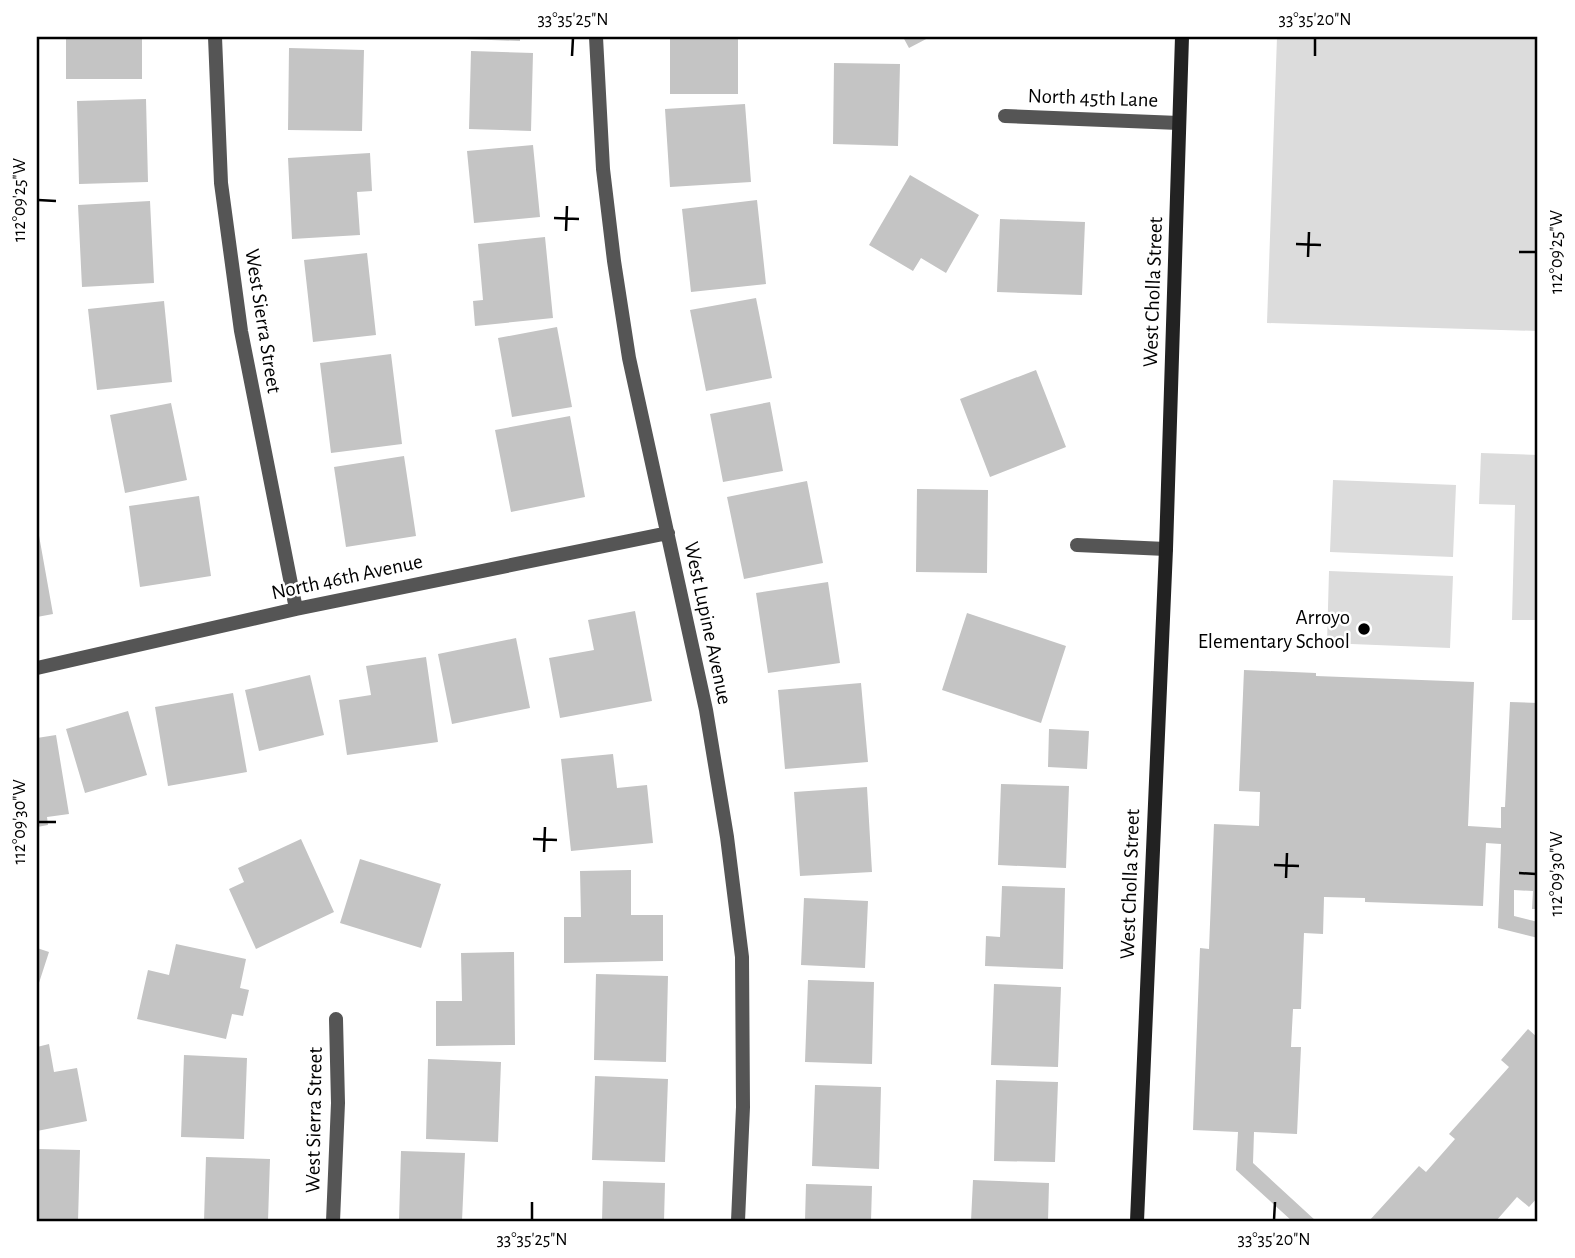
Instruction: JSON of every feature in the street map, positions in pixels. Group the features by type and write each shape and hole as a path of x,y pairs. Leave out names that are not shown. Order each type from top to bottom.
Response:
{"street":[{"name":"West Sierra Street","path":"215,37 220,183 239,317 296,609"},
{"name":"West Lupine Avenue","path":"596,37 603,169 629,358 706,710 727,837 742,957 743,1107 738,1221"},
{"name":"West Cholla Street","path":"1137,1221 1166,549 1182,37"},
{"name":"North 45th Lane","path":"1005,116 1179,122"},
{"name":"North 46th Avenue","path":"37,668 296,609 668,533"},
{"path":"1077,545 1166,549"},
{"name":"West Sierra Street","path":"333,1221 338,1103 336,1019"}],"shaded area":[{"path":"1277,37 1538,37 1538,331 1267,323"},
{"path":"1481,453 1538,455 1538,620 1512,620 1515,505 1479,504"},
{"path":"1333,480 1456,485 1453,557 1330,552"},
{"path":"1329,571 1453,576 1450,648 1327,643"}],"building":[{"path":"66,37 142,37 142,79 66,79"},
{"path":"520,37 520,41 466,39"},
{"path":"670,37 738,37 738,94 670,94"},
{"path":"903,37 930,37 909,48"},
{"path":"289,48 364,50 362,131 288,130"},
{"path":"471,51 533,53 531,131 469,129"},
{"path":"834,63 900,64 898,146 833,144"},
{"path":"146,99 148,182 79,184 77,101"},
{"path":"745,104 751,182 670,187 665,109"},
{"path":"533,145 540,217 474,223 467,151"},
{"path":"370,153 372,191 357,192 360,235 292,239 288,158"},
{"path":"910,175 979,215 946,273 921,258 913,271 869,245"},
{"path":"757,200 766,284 691,292 682,209"},
{"path":"150,201 154,283 82,287 78,205"},
{"path":"1000,219 1085,222 1082,295 997,292"},
{"path":"545,237 553,318 475,326 473,301 483,300 478,244"},
{"path":"367,253 376,335 313,342 304,260"},
{"path":"756,298 772,378 706,391 690,310"},
{"path":"164,301 172,382 97,390 88,309"},
{"path":"557,327 572,407 512,417 498,338"},
{"path":"391,354 402,444 331,453 320,363"},
{"path":"1036,370 1066,447 990,477 960,399"},
{"path":"770,402 783,471 723,482 710,414"},
{"path":"171,403 187,480 125,493 110,415"},
{"path":"570,416 585,497 511,512 495,430"},
{"path":"404,456 416,536 346,547 334,467"},
{"path":"807,481 823,563 744,579 727,497"},
{"path":"917,489 988,490 987,573 916,572"},
{"path":"199,496 211,576 140,587 129,506"},
{"path":"37,530 53,614 37,617"},
{"path":"828,582 840,663 768,673 756,593"},
{"path":"635,611 652,701 560,718 549,658 594,650 588,620"},
{"path":"967,613 1066,646 1041,723 942,690"},
{"path":"516,638 530,708 452,724 438,654"},
{"path":"426,657 438,742 347,755 339,700 371,695 366,666"},
{"path":"1244,670 1316,673 1316,676 1474,682 1468,826 1501,828 1501,807 1505,807 1510,702 1538,703 1538,909 1532,909 1533,891 1514,890 1514,916 1538,922 1538,938 1498,928 1501,844 1486,843 1483,906 1365,902 1365,898 1324,897 1323,934 1304,933 1301,1009 1293,1009 1291,1047 1301,1047 1297,1134 1254,1132 1253,1163 1316,1221 1292,1221 1236,1170 1238,1132 1193,1130 1200,948 1209,949 1214,824 1259,826 1260,792 1239,791"},
{"path":"310,675 324,735 259,751 245,690"},
{"path":"861,683 868,762 785,769 778,690"},
{"path":"233,693 247,772 168,786 155,707"},
{"path":"128,711 147,775 85,793 66,729"},
{"path":"1049,729 1089,731 1087,769 1048,767"},
{"path":"56,735 69,814 47,817 48,825 37,827 37,738"},
{"path":"613,754 617,788 647,785 653,843 571,851 561,759"},
{"path":"1001,784 1069,786 1066,868 998,865"},
{"path":"867,787 872,872 800,876 794,792"},
{"path":"301,839 334,912 256,949 229,889 244,882 238,868"},
{"path":"360,859 441,884 421,948 340,923"},
{"path":"631,870 631,915 663,915 663,961 564,963 564,917 581,917 580,871"},
{"path":"1002,886 1065,888 1063,969 985,966 986,936 1000,937"},
{"path":"804,898 868,901 865,968 801,965"},
{"path":"176,944 246,959 240,988 249,990 243,1016 232,1014 226,1039 137,1019 148,970 169,975"},
{"path":"37,948 49,952 37,989"},
{"path":"514,952 515,1045 436,1046 436,1001 462,1001 461,953"},
{"path":"596,974 668,976 666,1062 594,1060"},
{"path":"808,980 874,982 872,1064 805,1062"},
{"path":"994,984 1061,987 1058,1067 991,1065"},
{"path":"1528,1029 1538,1038 1538,1197 1529,1207 1517,1197 1496,1221 1369,1221 1419,1166 1426,1172 1455,1139 1449,1134 1509,1067 1501,1060"},
{"path":"49,1044 54,1072 77,1068 87,1121 37,1131 37,1047"},
{"path":"184,1055 247,1058 244,1139 181,1137"},
{"path":"428,1059 501,1062 498,1142 426,1139"},
{"path":"595,1076 668,1079 665,1162 592,1160"},
{"path":"996,1080 1058,1082 1055,1162 994,1161"},
{"path":"815,1085 881,1087 879,1169 812,1166"},
{"path":"37,1149 80,1150 78,1221 37,1221"},
{"path":"401,1151 465,1153 462,1221 399,1221"},
{"path":"206,1157 270,1159 268,1221 204,1221"},
{"path":"973,1180 1049,1183 1048,1221 971,1221"},
{"path":"603,1181 665,1183 664,1221 602,1221"},
{"path":"806,1184 872,1186 871,1221 805,1221"}],"place":[{"name":"Arroyo Elementary School","path":"1364,629"}]}
